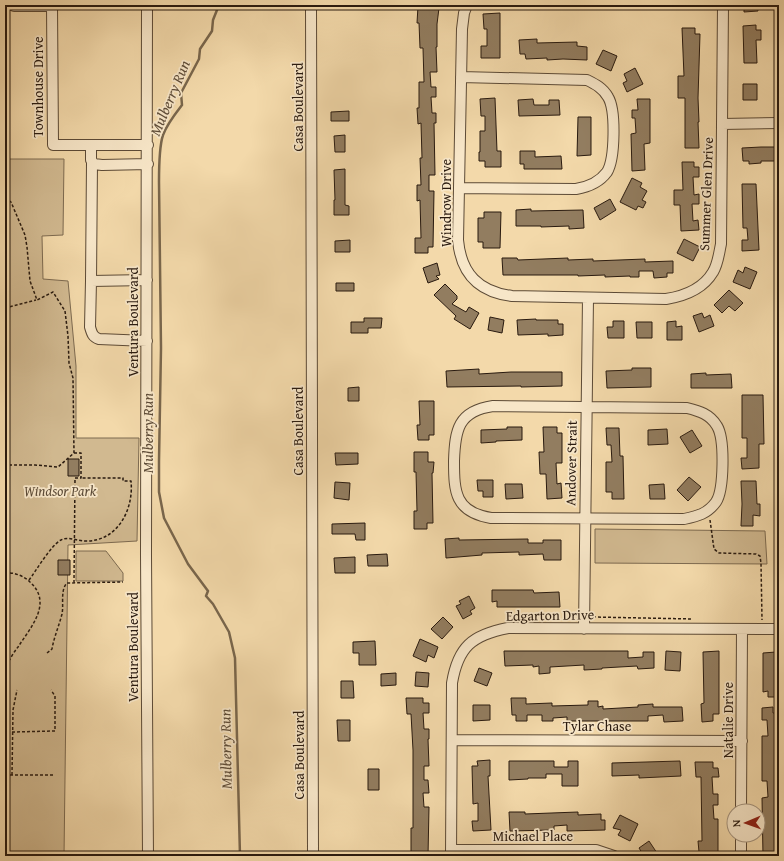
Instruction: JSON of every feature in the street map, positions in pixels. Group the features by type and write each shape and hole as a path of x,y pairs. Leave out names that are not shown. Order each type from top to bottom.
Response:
{"street":[{"name":"Ventura Boulevard","path":"147,5 148,164 146,563 148,856"},
{"name":"Casa Boulevard","path":"311,5 313,856"},
{"name":"Windrow Drive","path":"467,5 464,13 462,29 458,240 460,255 465,268 474,280 498,295 588,298"},
{"name":"Summer Glen Drive","path":"588,298 666,299 680,297 693,292 713,272 718,259 721,244 723,5"},
{"path":"14,6 52,6"},
{"name":"Townhouse Drive","path":"52,6 53,145 148,145"},
{"path":"459,188 585,188 594,184 608,171 613,153 612,107 609,98 596,84 578,79 461,77"},
{"path":"722,124 779,124"},
{"path":"91,145 90,327 94,337 99,339 147,341"},
{"path":"92,162 94,164 102,165 148,164"},
{"path":"91,281 147,280"},
{"name":"Andover Strait","path":"584,628 588,298"},
{"path":"493,406 586,407 686,408 704,413 718,426 722,445 722,483 717,501 703,515 684,519 491,518 472,513 459,500 455,491 454,483 455,440 457,431 467,416 475,410 493,406"},
{"name":"Edgarton Drive","path":"451,853 452,683 455,668 460,655 469,644 480,635 508,628 779,629"},
{"name":"Natalie Drive","path":"741,803 742,629"},
{"name":"Tylar Chase","path":"452,740 742,741"},
{"path":"741,843 741,856"},
{"name":"Michael Place","path":"451,853 596,850 614,856"}],"path":[{"path":"5,198 11,202 25,235 30,281 36,300"},
{"path":"5,308 36,300 53,292 65,311 69,363 73,378 74,453"},
{"path":"5,466 35,465 58,467 74,453 81,453 81,478"},
{"path":"29,580 57,542 62,539 69,538 75,540 91,541 111,532 121,524 127,513 132,491 131,481 123,481 123,478 75,478 75,540 74,582"},
{"path":"707,511 712,526 712,541 714,549 719,553 756,554 760,556 762,620 768,620"},
{"path":"5,573 18,575 29,580 39,592 40,608 31,629 5,668"},
{"path":"48,652 52,649 55,633 62,614 64,586 67,583 123,582"},
{"path":"584,617 700,619"},
{"path":"12,775 13,710 17,690"},
{"path":"12,732 55,731 55,696 50,690"},
{"path":"5,775 54,776"}],"green space":[{"name":"Windsor Park","path":"5,159 64,159 63,235 42,236 43,279 68,281 76,366 76,438 139,438 137,541 68,545 64,856 5,856"},
{"path":"595,529 765,531 767,564 595,563"},
{"path":"76,551 106,551 123,573 123,581 76,581"}],"building":[{"path":"744,5 757,5 758,11 744,12"},
{"path":"418,6 439,8 436,47 437,72 430,72 431,87 436,87 436,97 431,97 432,113 436,113 436,123 434,123 435,175 429,175 429,191 434,191 433,247 428,247 428,253 415,253 415,238 421,238 420,200 417,201 417,185 421,185 421,123 418,124 417,108 419,108 419,82 424,82 423,48 420,48 419,23 417,23"},
{"path":"500,13 500,58 481,58 481,46 487,46 487,29 484,29 483,14"},
{"path":"756,25 756,30 761,30 761,40 756,40 757,63 744,63 743,26"},
{"path":"682,28 695,28 695,34 700,34 698,98 699,148 685,148 685,98 678,98 678,76 684,76"},
{"path":"537,39 537,43 577,42 577,46 587,47 587,60 547,60 547,58 526,59 525,54 520,54 519,40"},
{"path":"603,50 617,56 611,71 596,64"},
{"path":"635,68 643,84 627,92 623,83 627,81 624,74"},
{"path":"743,84 757,84 757,100 743,100"},
{"path":"495,98 497,151 501,151 501,167 485,167 485,161 479,161 480,131 485,131 485,116 481,116 480,99"},
{"path":"533,99 534,105 549,105 549,100 559,100 560,115 519,116 518,100"},
{"path":"637,99 650,99 650,143 644,144 645,170 632,171 631,134 636,133 635,118 632,118 632,110 638,110"},
{"path":"349,111 349,121 331,121 331,112"},
{"path":"578,117 591,117 591,155 577,156"},
{"path":"345,135 345,152 335,152 334,136"},
{"path":"779,147 779,161 761,161 761,163 749,164 749,161 743,161 742,148"},
{"path":"520,151 535,151 535,157 561,156 562,169 524,169 524,164 520,164"},
{"path":"682,162 694,162 694,167 699,167 699,177 693,177 694,195 699,194 699,204 692,204 693,221 698,220 699,230 681,231 680,205 674,205 674,190 683,190"},
{"path":"345,169 345,205 349,206 349,215 334,215 334,170"},
{"path":"632,178 642,183 640,187 647,191 642,200 646,202 643,208 638,206 636,210 620,202"},
{"path":"742,184 756,184 759,250 742,251 742,240 748,240 747,228 743,228"},
{"path":"610,199 616,210 600,220 594,208"},
{"path":"531,209 531,211 583,210 584,228 569,229 569,226 516,226 516,210"},
{"path":"484,212 501,212 500,248 483,248 483,242 478,242 478,218 484,218"},
{"path":"684,239 700,247 693,261 677,253"},
{"path":"350,240 350,252 335,252 335,241"},
{"path":"502,258 517,258 518,260 568,258 568,260 593,259 593,261 645,259 645,262 673,261 673,273 667,273 667,277 654,278 653,271 639,271 639,277 605,277 605,275 503,275"},
{"path":"437,263 440,275 436,276 439,279 428,283 423,268"},
{"path":"745,267 757,272 750,289 733,282 738,270 743,273"},
{"path":"336,283 354,283 354,291 336,291"},
{"path":"445,284 457,296 457,299 452,304 466,312 469,307 479,313 470,329 454,319 456,316 434,295"},
{"path":"729,290 743,303 735,311 729,306 722,313 714,305"},
{"path":"702,313 704,318 710,315 714,326 699,332 693,316"},
{"path":"490,317 504,320 502,333 488,330"},
{"path":"364,318 382,318 381,328 368,328 368,333 351,333 351,322 364,322"},
{"path":"517,320 558,320 558,324 563,324 563,335 518,335"},
{"path":"613,321 624,321 624,338 608,338 607,327 613,327"},
{"path":"676,321 676,327 682,326 682,340 667,340 667,322"},
{"path":"636,322 652,322 652,338 637,338"},
{"path":"632,368 651,368 651,387 607,388 606,371 632,370"},
{"path":"479,369 479,374 511,372 562,372 562,386 447,387 446,371"},
{"path":"706,373 706,375 731,374 732,388 691,388 691,374"},
{"path":"359,387 359,401 348,401 348,388"},
{"path":"742,395 763,395 764,444 759,444 759,468 742,469 741,458 747,458 747,438 742,438"},
{"path":"419,401 434,401 434,435 429,435 429,440 418,440 417,425 420,425"},
{"path":"507,427 522,427 522,440 481,443 481,430 507,429"},
{"path":"543,427 557,427 557,433 562,433 562,463 556,463 557,484 561,483 562,498 547,499 546,474 540,474 539,452 544,452"},
{"path":"606,428 619,428 620,456 623,456 624,499 612,499 612,492 606,492 606,462 612,462 611,445 607,445"},
{"path":"667,429 668,444 648,445 648,430"},
{"path":"692,430 702,446 690,453 680,437"},
{"path":"414,452 428,452 428,462 434,462 432,473 433,523 427,523 427,529 414,529 414,511 417,511"},
{"path":"335,453 358,453 358,464 336,465"},
{"path":"68,459 79,459 79,476 68,476"},
{"path":"689,477 701,487 688,501 677,490"},
{"path":"477,480 493,480 493,497 483,497 483,491 478,491"},
{"path":"741,481 756,481 757,504 760,504 760,516 753,515 753,526 741,526"},
{"path":"335,482 350,483 349,500 334,498"},
{"path":"505,484 522,484 523,498 506,499"},
{"path":"664,484 665,499 650,499 649,485"},
{"path":"365,523 365,540 356,540 355,534 332,534 332,524"},
{"path":"459,538 459,540 528,539 528,543 543,543 543,540 561,540 561,560 544,560 543,554 519,555 519,552 482,553 482,555 446,558 445,539"},
{"path":"387,554 388,566 368,566 367,555"},
{"path":"355,557 355,573 335,573 334,558"},
{"path":"58,560 70,560 70,575 58,575"},
{"path":"492,590 533,590 534,593 559,592 560,607 497,607 497,601 492,602"},
{"path":"469,596 475,608 470,611 472,614 463,619 456,606 461,604 459,601"},
{"path":"443,617 453,627 442,639 431,629"},
{"path":"420,639 438,647 434,658 428,655 426,662 413,656"},
{"path":"375,641 376,665 359,665 359,653 353,653 353,642"},
{"path":"504,651 628,651 628,658 643,657 643,652 654,652 654,668 638,669 637,666 584,670 584,665 550,667 550,673 539,674 539,666 505,666"},
{"path":"666,651 681,652 680,671 665,670"},
{"path":"719,651 719,714 713,714 713,721 702,722 701,704 704,703 703,652"},
{"path":"776,652 779,697 768,697 768,691 763,692 763,653"},
{"path":"479,668 492,673 487,686 474,681"},
{"path":"416,672 429,673 428,687 415,686"},
{"path":"396,673 396,685 381,686 381,674"},
{"path":"341,681 353,681 354,698 341,698"},
{"path":"406,698 423,698 423,703 429,703 429,713 423,713 424,729 429,729 429,766 424,766 424,780 428,780 429,793 423,793 424,807 429,807 428,856 411,856 411,828 413,828 413,750 411,714 407,714"},
{"path":"511,698 526,698 526,704 552,703 552,706 588,705 588,701 598,701 598,707 603,706 603,709 638,707 638,705 653,704 653,707 682,707 683,721 664,722 663,715 648,716 648,721 567,721 567,717 553,718 553,721 542,721 542,715 527,715 527,721 516,721 516,715 512,715"},
{"path":"473,705 490,705 490,720 473,721"},
{"path":"773,707 773,713 778,713 779,725 775,725 779,791 779,806 776,806 779,855 763,856 763,843 766,843 766,803 762,803 762,798 768,797 767,781 762,781 762,736 768,736 767,720 762,720 762,708"},
{"path":"337,720 350,720 350,741 338,741"},
{"path":"490,760 490,776 488,776 491,830 473,831 472,821 478,821 478,803 473,804 472,766 478,766 477,761"},
{"path":"509,761 554,761 554,767 568,767 568,761 578,761 578,786 562,786 562,774 546,774 546,778 509,780"},
{"path":"680,761 681,776 639,778 639,775 612,776 612,763"},
{"path":"695,762 713,762 713,768 718,768 719,777 712,777 713,794 718,794 718,805 713,805 714,819 718,819 718,856 704,856 704,852 699,852 698,841 702,841 701,777 696,777"},
{"path":"368,769 379,769 379,790 368,790"},
{"path":"509,812 525,812 525,814 578,812 578,815 601,814 601,820 605,820 605,830 567,831 567,825 554,826 554,830 510,831"},
{"path":"620,815 638,824 630,841 618,835 621,830 613,828"},
{"path":"649,841 657,853 653,856 644,856 639,848"}],"waterway":[{"name":"Mulberry Run","path":"219,5 213,20 212,31 200,49 199,59 181,93 182,105 171,119 163,135 161,146 159,177 161,348 159,492 164,518 188,564 208,591 206,596 213,604 229,632 235,658 240,856"}]}
